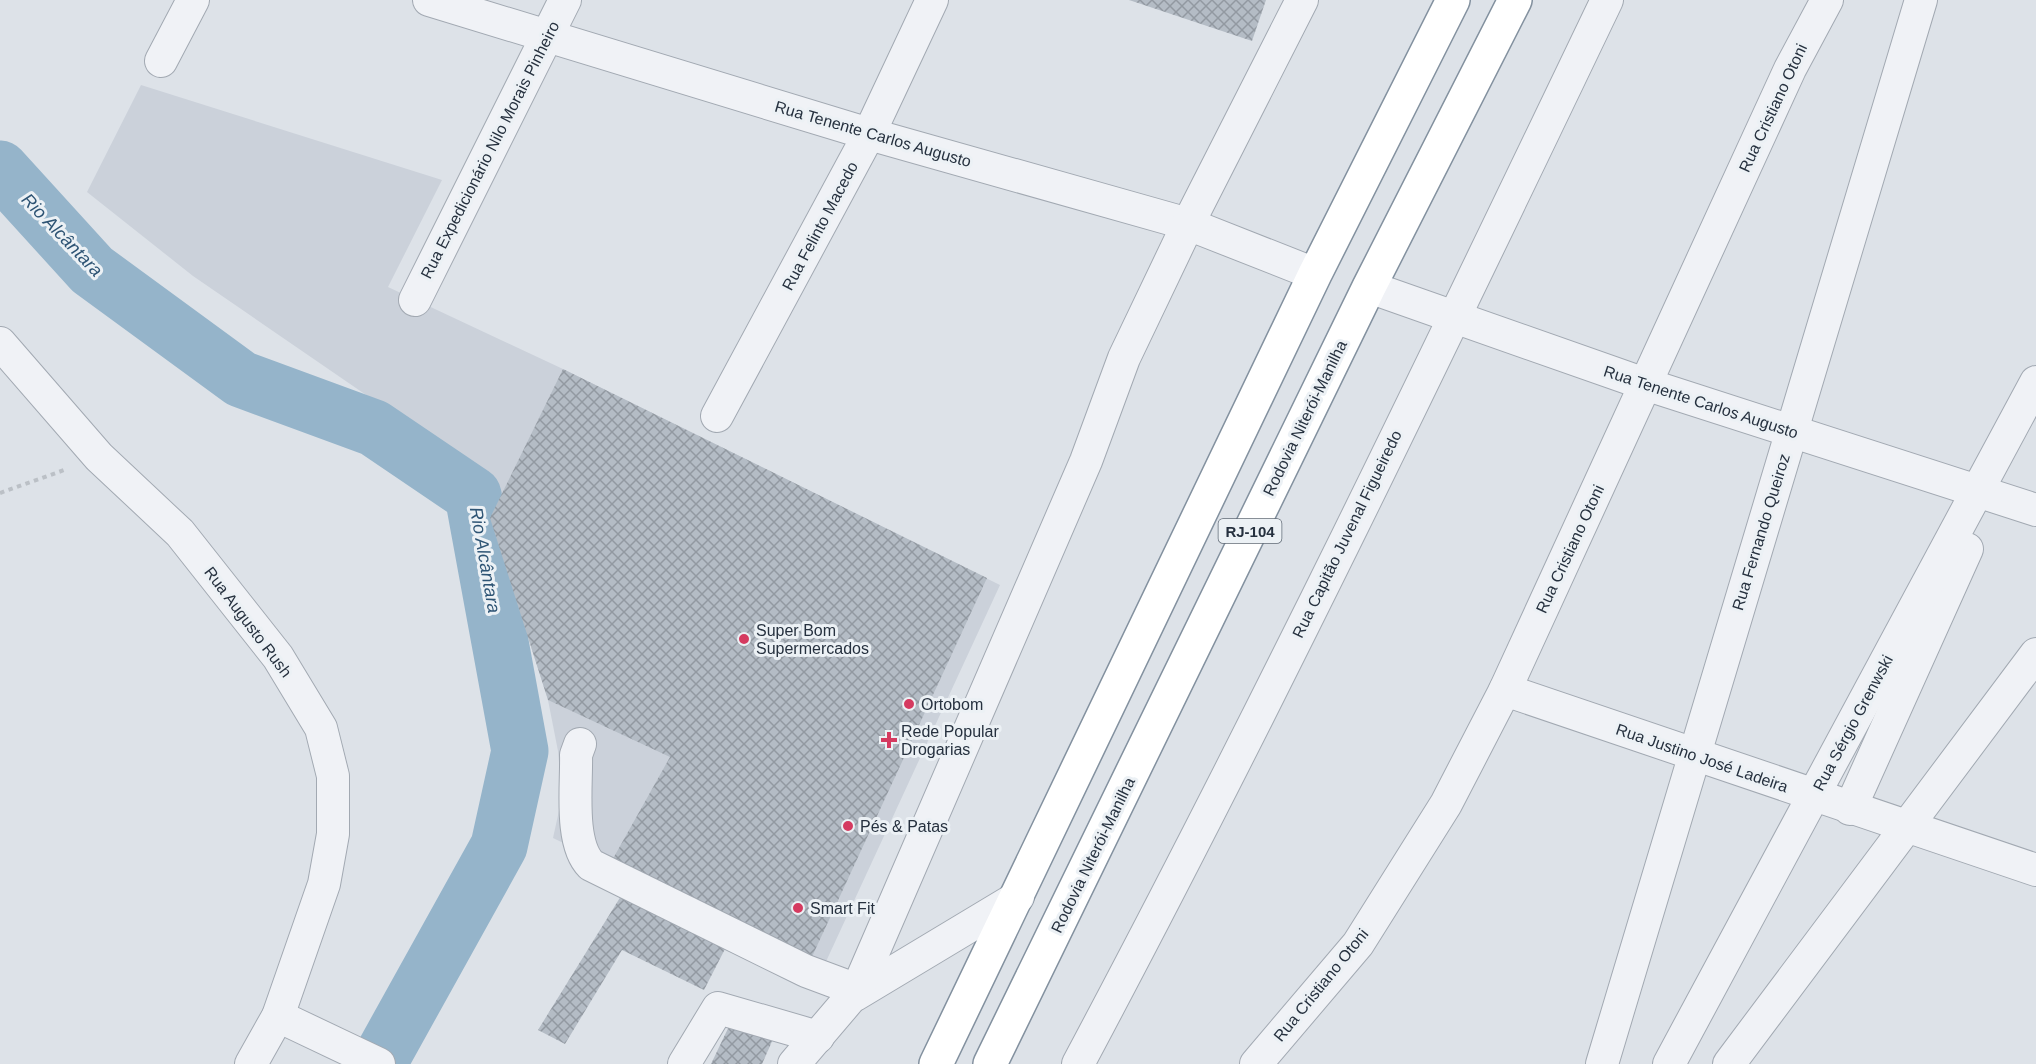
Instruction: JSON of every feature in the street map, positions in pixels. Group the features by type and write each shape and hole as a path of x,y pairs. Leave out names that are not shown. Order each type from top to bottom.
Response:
{"highway":[{"name":"RJ-104","path":"936,1064 1315,274 1453,0"},
{"name":"Rodovia Niterói-Manilha","path":"990,1064 1369,287 1515,0"}],"street":[{"path":"161,61 192,0"},
{"name":"Rua Tenente Carlos Augusto","path":"429,0 869,134 1188,224 1315,274"},
{"name":"Rua Expedicionário Nilo Morais Pinheiro","path":"415,300 565,0"},
{"name":"Rua Felinto Macedo","path":"717,416 869,134 932,0"},
{"path":"794,1064 856,993 1086,461 1124,358 1188,224 1302,0"},
{"name":"Rua Capitão Juvenal Figueiredo","path":"1078,1064 1161,909 1455,319 1607,0"},
{"name":"Rua Cristiano Otoni","path":"1261,1063 1358,944 1446,804 1505,690 1790,69 1827,0"},
{"name":"Rua Fernando Queiroz","path":"1602,1064 1921,0"},
{"name":"Rua Tenente Carlos Augusto","path":"1369,287 1645,384 2036,510"},
{"name":"Rua Augusto Rush","path":"0,343 99,457 180,533 278,657 321,728 333,776 333,834 324,884 291,1022 251,1064"},
{"name":"Rua Sérgio Grenwski","path":"1670,1064 2036,382"},
{"name":"Rua Sérgio Grenwski","path":"1850,809 1992,495 2036,408"},
{"path":"1729,1064 2036,654"},
{"name":"Rua Justino José Ladeira","path":"1505,690 1850,809 2036,870"},
{"path":"580,744 576,755 577,832 586,860 591,865 806,971 856,993"},
{"path":"856,993 1017,897"},
{"path":"684,1064 718,1008 818,1037"},
{"path":"291,1022 379,1064"}],"path":[{"path":"0,493 99,457"}],"shaded area":[{"name":"Super Bom Supermercados","path":"141,85 442,180 388,287 563,369 1000,585 823,968 553,838 562,797 558,751 548,700 490,518 471,467 193,276 87,192"}],"building":[{"path":"1129,0 1266,0 1252,41"},
{"name":"Super Bom Supermercados","path":"563,369 987,578 810,961 610,864 670,757 548,700 490,518"},
{"path":"621,896 725,949 704,990 622,950 565,1044 538,1030"},
{"path":"733,1018 774,1037 762,1064 711,1064"}],"waterway":[{"name":"Rio Alcântara","path":"0,169 92,270 241,379 374,428 473,495 520,751 499,846 378,1064"}],"place":[{"name":"Super Bom Supermercados","path":"744,639"},
{"name":"Ortobom","path":"909,704"},
{"name":"Rede Popular Drogarias","path":"889,740"},
{"name":"Pés & Patas","path":"848,826"},
{"name":"Smart Fit","path":"798,908"}]}
